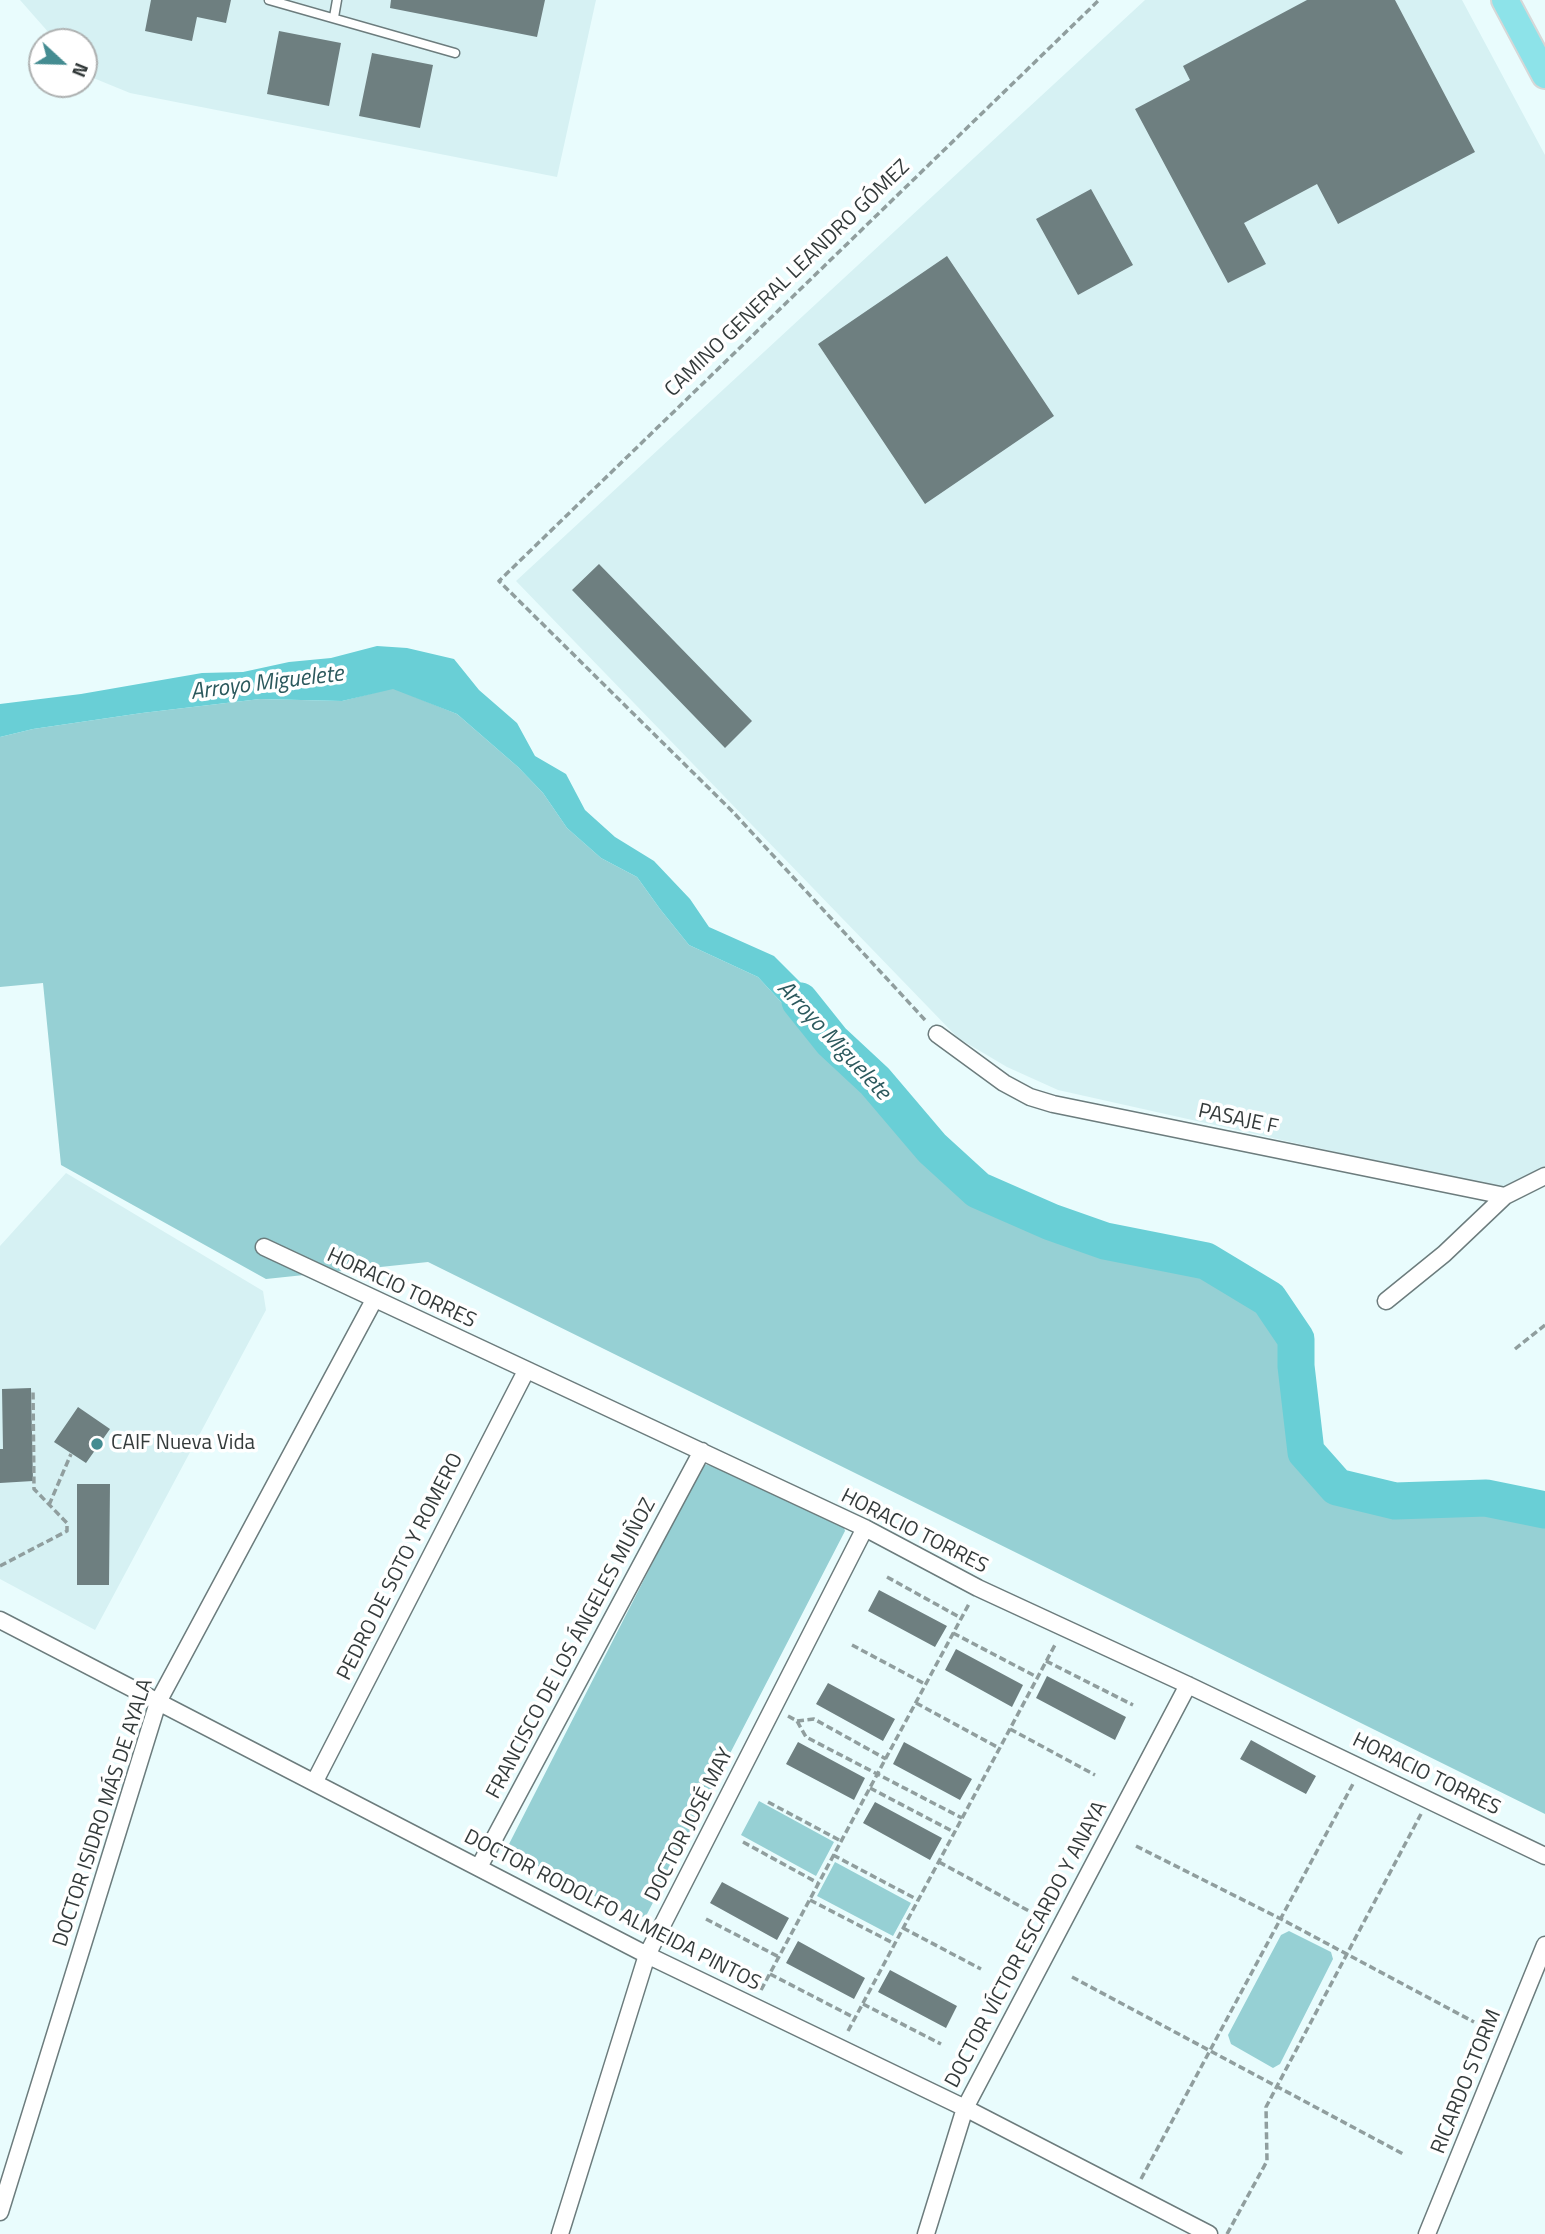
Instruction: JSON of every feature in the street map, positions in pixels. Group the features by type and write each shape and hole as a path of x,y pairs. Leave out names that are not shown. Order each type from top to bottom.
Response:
{"main road":[{"path":"1505,0 1545,75"}],"street":[{"name":"PASAJE F","path":"937,1034 1004,1083 1030,1097 1053,1104 1505,1196"},
{"path":"1386,1301 1444,1254 1505,1196 1545,1176"},
{"name":"HORACIO TORRES","path":"264,1247 865,1528 978,1588 1545,1856"},
{"name":"DOCTOR ISIDRO MÁS DE AYALA","path":"0,2211 158,1702 374,1300"},
{"name":"PEDRO DE SOTO Y ROMERO","path":"315,1781 526,1371"},
{"name":"FRANCISCO DE LOS ÁNGELES MUÑOZ","path":"479,1867 702,1451"},
{"name":"DOCTOR JOSÉ MAY","path":"560,2234 647,1955 865,1528"},
{"name":"DOCTOR RODOLFO ALMEIDA PINTOS","path":"0,1619 647,1955 965,2109 1209,2234"},
{"name":"DOCTOR VÍCTOR ESCARDO Y ANAYA","path":"926,2234 965,2109 1188,1685"},
{"name":"RICARDO STORM","path":"1427,2234 1545,1945"}],"lane":[{"path":"269,0 454,53"},
{"path":"334,17 337,0"}],"path":[{"name":"CAMINO GENERAL LEANDRO GÓMEZ","path":"937,1034 732,811 499,582 1099,0"},
{"path":"1515,1349 1545,1325"},
{"path":"0,1566 67,1531 67,1522 34,1489 33,1389"},
{"path":"49,1505 72,1454"},
{"path":"887,1577 961,1618"},
{"path":"752,2006 978,1588"},
{"path":"839,2048 1063,1629"},
{"path":"953,1633 1037,1678"},
{"path":"852,1645 925,1684"},
{"path":"1046,1661 1133,1705"},
{"path":"916,1703 999,1748"},
{"path":"774,1707 797,1721 806,1737 962,1818"},
{"path":"797,1721 814,1719 886,1759"},
{"path":"1010,1729 1095,1775"},
{"path":"1133,2194 1362,1768"},
{"path":"870,1788 954,1832"},
{"path":"1227,2234 1267,2161 1266,2107 1429,1800"},
{"path":"768,1802 841,1841"},
{"path":"743,1842 818,1883"},
{"path":"1136,1846 1281,1919 1474,2022"},
{"path":"834,1855 918,1900"},
{"path":"939,1862 1029,1911"},
{"path":"809,1900 895,1944"},
{"path":"706,1919 779,1957"},
{"path":"903,1928 981,1969"},
{"path":"770,1974 855,2018"},
{"path":"1072,1977 1405,2155"},
{"path":"863,2004 941,2044"}],"shaded area":[{"path":"20,0 596,0 557,177 130,93 98,80 98,28 45,28"},
{"path":"1145,0 1462,0 1545,155 1545,1168 1501,1189 1058,1090 1007,1067 958,1038 516,581"},
{"path":"393,688 457,714 518,767 543,793 567,828 601,858 637,877 689,945 758,977 804,1027 832,1041 875,1081 932,1148 978,1190 1051,1222 1105,1241 1206,1261 1269,1299 1296,1339 1296,1366 1306,1452 1337,1487 1395,1501 1486,1498 1545,1510 1545,1814 428,1262 266,1279 61,1165 43,983 0,987 0,737 33,729 142,713 260,699 342,701"},
{"name":"CAIF Nueva Vida","path":"66,1173 263,1291 266,1310 95,1630 0,1579 0,1246"},
{"path":"703,1464 716,1467 843,1524 845,1531 646,1916 636,1918 517,1855 509,1844"},
{"path":"759,1801 834,1842 816,1876 741,1835"},
{"path":"835,1862 911,1903 893,1936 817,1896"},
{"path":"1289,1931 1331,1952 1333,1959 1280,2064 1273,2068 1231,2044 1228,2035 1281,1935"}],"water":[{"path":"377,646 407,648 454,659 479,690 517,723 535,756 566,774 585,810 615,837 654,861 690,899 709,927 774,956 812,994 832,1041 804,1027 758,977 689,945 637,877 601,858 567,828 543,793 518,767 457,714 393,689 342,701 260,699 142,713 33,729 0,737 0,704 81,694 202,673 243,672 289,662 331,658"}],"building":[{"path":"151,0 231,0 226,23 197,17 192,41 145,31"},
{"path":"391,0 545,0 537,37 390,8"},
{"path":"1307,0 1395,0 1475,152 1338,224 1317,184 1244,223 1266,264 1228,283 1135,109 1190,80 1183,66"},
{"path":"279,31 341,43 329,106 267,94"},
{"path":"372,53 433,65 420,128 359,116"},
{"path":"1091,189 1133,265 1078,295 1036,219"},
{"path":"947,256 1054,416 925,504 818,344"},
{"path":"599,564 752,721 725,748 572,590"},
{"path":"31,1388 33,1481 0,1483 0,1449 3,1449 2,1389"},
{"path":"78,1407 110,1429 86,1463 54,1442"},
{"path":"77,1484 110,1484 109,1585 77,1585"},
{"path":"879,1590 947,1626 935,1647 868,1611"},
{"path":"956,1649 1023,1685 1012,1707 945,1670"},
{"path":"1047,1676 1126,1717 1115,1740 1036,1698"},
{"path":"828,1683 895,1719 883,1741 816,1704"},
{"path":"1251,1740 1316,1776 1306,1794 1240,1759"},
{"path":"798,1742 865,1778 854,1800 786,1764"},
{"path":"904,1742 972,1779 960,1800 893,1764"},
{"path":"875,1802 942,1838 930,1860 863,1823"},
{"path":"722,1882 789,1918 777,1940 710,1903"},
{"path":"798,1941 865,1978 854,1999 786,1963"},
{"path":"890,1970 957,2006 946,2028 878,1992"}],"waterway":[{"name":"Arroyo Miguelete","path":"800,1001 832,1041 875,1081 932,1148 978,1190 1051,1222 1105,1241 1206,1261 1269,1299 1296,1339 1296,1366 1306,1452 1337,1487 1395,1501 1486,1498 1545,1510"}],"place":[{"name":"CAIF Nueva Vida","path":"97,1444"}]}
